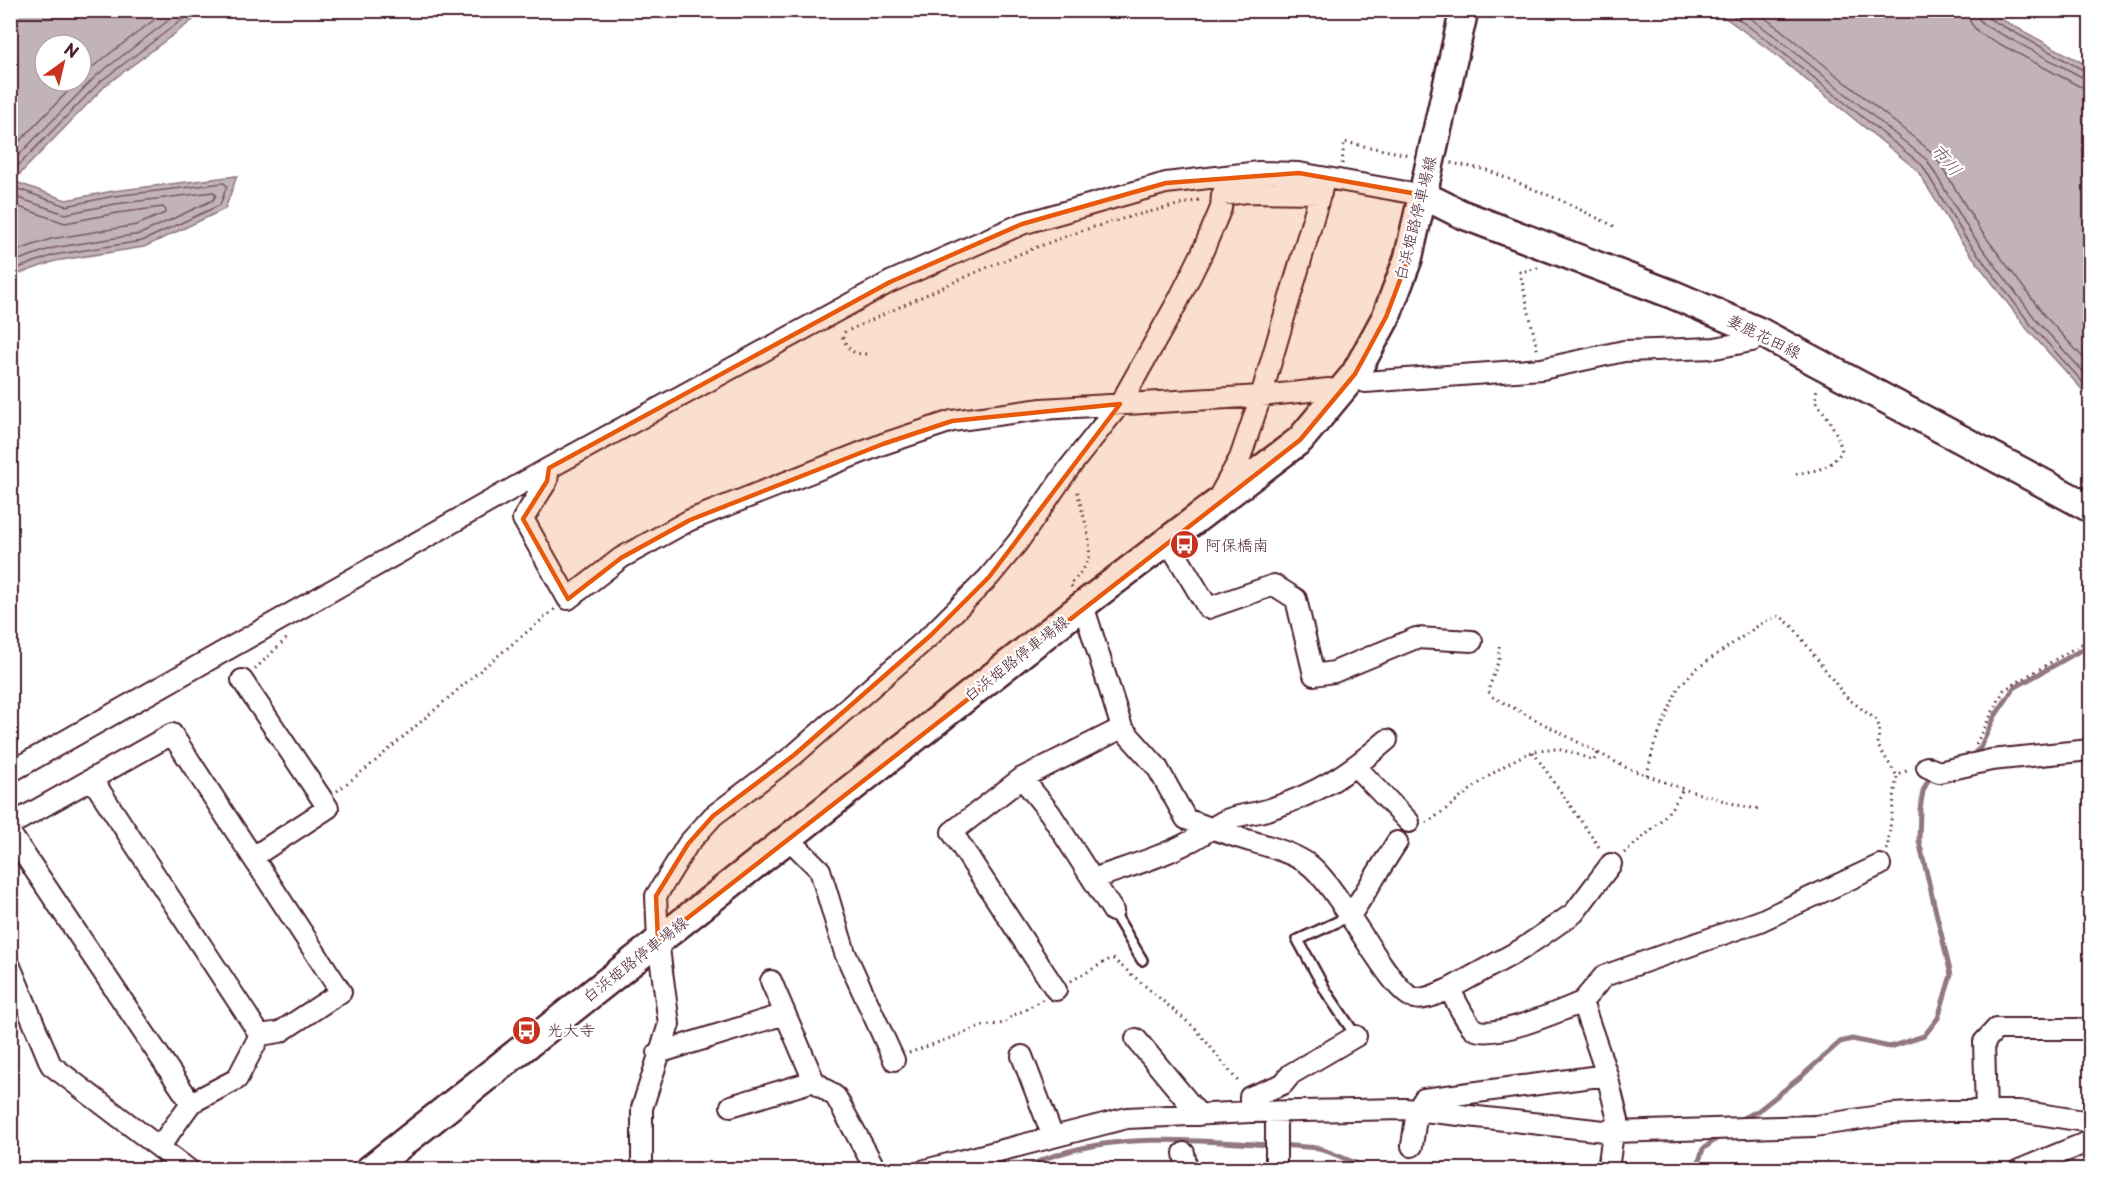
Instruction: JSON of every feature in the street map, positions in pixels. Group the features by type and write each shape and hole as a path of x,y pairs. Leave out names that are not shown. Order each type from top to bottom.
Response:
{"main road":[{"name":"白浜姫路停車場線","path":"369,1170 1083,605 1300,440 1355,374 1386,317 1401,279 1408,259 1464,10"},
{"name":"妻鹿花田線","path":"1424,190 1461,214 1674,295 1760,332 2091,508"}],"street":[{"path":"10,772 549,468 890,282 1022,224 1166,183 1259,172 1299,172 1329,184"},
{"path":"642,1170 642,1108 669,1024 658,941 656,896 688,844 713,816 794,755 931,635 1018,542 1069,468 1120,404 1178,301 1202,253 1221,208 1222,195 1329,184 1424,190"},
{"path":"1213,507 1240,458 1329,184"},
{"path":"1365,382 1542,369 1624,351 1715,348 1752,341 1760,332"},
{"path":"549,468 547,481 523,519 568,599 621,558 690,520 883,444 952,421 1042,409 1261,396 1329,389"},
{"path":"1168,541 1208,608 1274,585 1296,599 1314,675 1334,672 1416,638 1472,641"},
{"path":"1083,605 1122,728 1157,767 1186,819 1275,848 1308,864 1350,916 1398,987 1414,998 1426,998 1449,989 1522,949 1574,913 1611,864"},
{"path":"242,680 328,808 253,857"},
{"path":"1056,990 952,832 1022,778 1122,728"},
{"path":"10,825 172,734 341,992 280,1032 260,1035"},
{"path":"1093,879 1190,842 1226,820 1268,810 1315,792 1356,767 1387,740"},
{"path":"1933,770 1991,760 2091,750"},
{"path":"1356,767 1409,822"},
{"path":"1022,778 1050,813 1113,911"},
{"path":"92,779 260,1035"},
{"path":"10,832 191,1103"},
{"path":"788,838 820,870 845,953 894,1060"},
{"path":"1350,916 1397,842"},
{"path":"1449,989 1473,1028 1484,1032 1535,1022 1582,1002 1604,976 1760,921 1880,865"},
{"path":"10,966 51,1065 189,1170"},
{"path":"771,981 814,1081 836,1097 873,1163 873,1170"},
{"path":"1582,1002 1607,1074 1618,1120 1613,1132 1608,1170"},
{"path":"658,1053 785,1014"},
{"path":"1986,1112 1984,1042 1996,1029 2091,1029"},
{"path":"160,1146 191,1103 237,1079 260,1035"},
{"path":"925,1170 1127,1118 1200,1114 1250,1105 1283,1084 1291,1074 1356,1036"},
{"path":"1136,1039 1200,1114"},
{"path":"1022,1056 1053,1137"},
{"path":"1412,1146 1417,1110 1424,1099 1607,1074"},
{"path":"730,1106 814,1081"},
{"path":"1250,1105 1276,1112 1417,1110 1613,1132 1815,1126 1892,1114 2019,1111 2091,1122"},
{"path":"1275,1153 1276,1112"},
{"path":"2019,1170 2091,1141"}],"lane":[{"path":"1113,911 1142,960"},
{"path":"1350,916 1298,940 1327,993 1356,1036"}],"path":[{"path":"1329,184 1344,142 1410,155"},
{"path":"1443,162 1487,170 1614,226"},
{"path":"867,354 856,354 848,350 843,338 845,332 976,273 1068,236 1148,212 1222,195"},
{"path":"1538,268 1520,272 1542,369"},
{"path":"1796,474 1824,469 1836,460 1842,451 1833,426 1815,401 1817,389 1809,383"},
{"path":"1069,468 1076,477 1079,505 1088,537 1089,558 1070,584 1083,605"},
{"path":"324,802 568,599"},
{"path":"1647,775 1654,745 1678,688 1696,669 1765,621 1780,616 1793,627 1845,696 1875,720 1879,726 1878,746 1897,776 1887,852 1880,865"},
{"path":"242,680 292,633"},
{"path":"1968,751 1976,744 2004,690 2091,639"},
{"path":"1498,646 1499,659 1488,691 1493,697 1624,767 1683,789 1745,807 1759,808"},
{"path":"1397,842 1447,810 1481,782 1517,759 1551,748 1569,751 1593,760 1598,753"},
{"path":"1533,752 1566,803 1611,864 1666,816 1683,789"},
{"path":"1897,776 1906,769 1933,770"},
{"path":"894,1060 983,1026 1005,1023 1012,1016 1112,958 1196,1029 1250,1105"}],"highlighted area":[{"path":"1299,173 1423,195 1408,259 1386,317 1355,374 1300,440 658,941 656,896 688,844 713,816 794,755 931,635 989,577 1120,404 952,421 883,444 690,520 621,558 568,599 523,519 547,481 549,468 890,282 1022,224 1166,183"}],"water":[{"path":"11,10 205,11 106,85 13,181 66,200 113,191 237,176 225,209 144,247 55,261 11,277"},
{"name":"市川","path":"1716,11 1986,11 2090,67 2090,398 2027,329 1960,240 1917,170 1767,48"}],"waterway":[{"path":"1970,757 1980,748 1995,716 2014,688 2090,645"},
{"path":"1736,1121 1758,1111 1840,1042 1852,1039 1890,1047 1924,1036 1938,1018 1951,975 1919,841 1923,791 1932,772"},
{"path":"1696,1170 1703,1149 1720,1136"},
{"path":"1026,1170 1046,1158 1085,1147 1111,1143 1164,1140 1271,1145"},
{"path":"1280,1145 1319,1148 1373,1170"}],"place":[{"name":"阿保橋南","path":"1184,545"},
{"name":"光大寺","path":"526,1030"}]}
